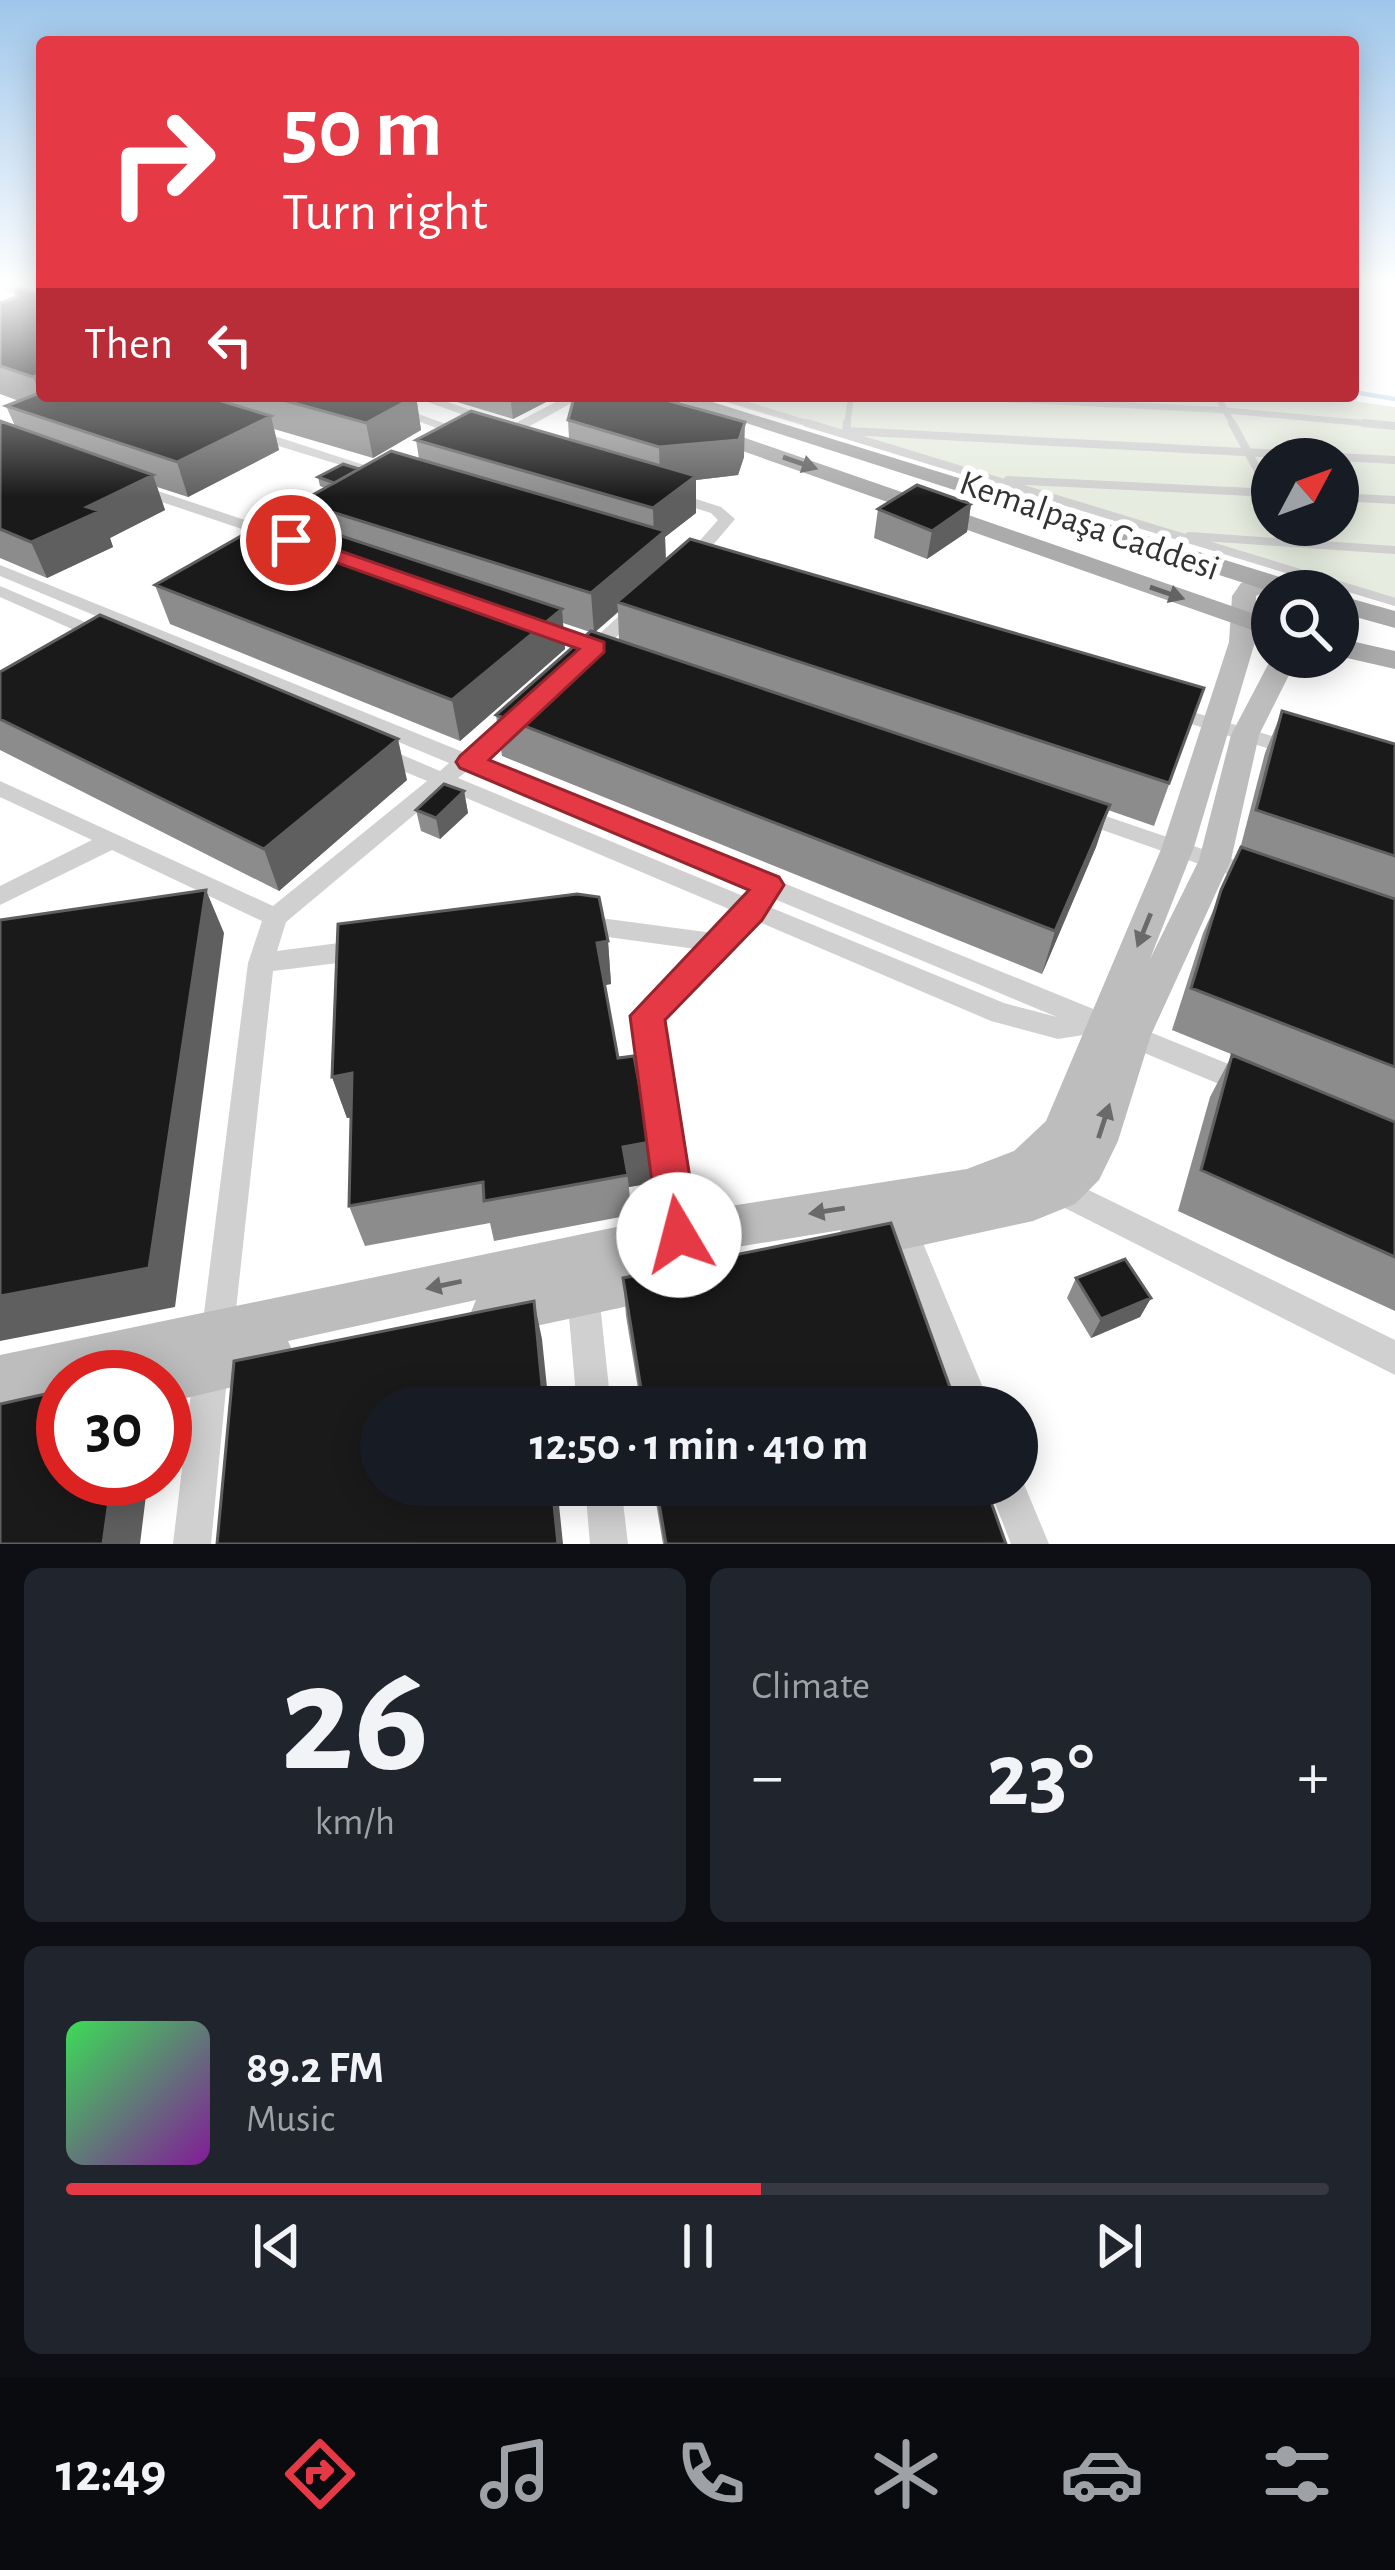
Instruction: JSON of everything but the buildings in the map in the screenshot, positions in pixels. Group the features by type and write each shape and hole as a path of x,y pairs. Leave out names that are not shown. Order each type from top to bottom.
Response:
{"main road":[{"name":"Kemalpaşa Caddesi","path":"664,404 1251,578"},
{"name":"Kemalpaşa Caddesi","path":"664,404 1251,622"},
{"path":"1359,609 1395,620"},
{"path":"1359,651 1395,660"}],"street":[{"path":"373,402 517,449"},
{"path":"436,402 516,428"},
{"path":"453,446 472,436 516,428 557,402"},
{"path":"240,430 395,477 416,475"},
{"path":"378,488 395,477"},
{"path":"112,480 291,540 272,551"},
{"path":"564,676 727,519 716,509 649,489"},
{"path":"0,570 148,620 315,702 1263,1091"},
{"path":"670,573 710,572"},
{"path":"0,591 105,647 314,725"},
{"path":"105,647 148,620"},
{"path":"530,624 636,662"},
{"path":"0,1379 583,1294 692,1260 967,1189 1029,1165 1062,1132 1196,854 1230,729 1241,642 1251,630"},
{"path":"1230,729 1269,678"},
{"path":"1145,703 1310,754"},
{"path":"192,1544 261,963 275,917 470,762 532,705"},
{"path":"358,744 1000,1013 1058,1028 1112,1027"},
{"path":"0,788 275,917"},
{"path":"1064,808 1282,885"},
{"path":"0,896 112,840"},
{"path":"692,1260 647,1016 751,912 768,885"},
{"path":"558,926 581,923 718,943"},
{"path":"261,963 398,946"},
{"path":"192,1364 215,1351 1033,1201 1060,1190 1084,1166 1097,1141 1112,1027"},
{"path":"1060,1190 1395,1358"},
{"path":"902,1228 966,1386"},
{"path":"583,1294 593,1386"},
{"path":"0,1414 36,1406"},
{"path":"605,1506 609,1544"},
{"path":"1015,1506 1030,1544"}],"lane":[{"path":"739,402 1395,602"},
{"path":"846,433 850,402"},
{"path":"1058,402 1395,426"},
{"path":"1221,402 1251,457"},
{"path":"846,433 1395,460"},
{"path":"986,478 1251,493"},
{"path":"1359,498 1395,500"},
{"path":"1172,536 1251,541"},
{"path":"1337,546 1395,550"}],"shaded area":[{"path":"725,402 1359,402 1395,407 1395,606 1359,595 1359,570 1277,570"}],"waterway":[{"path":"1359,393 1395,399"}],"route":[{"path":"291,540 595,647 470,762 768,885 751,912 647,1016 679,1235"}]}
